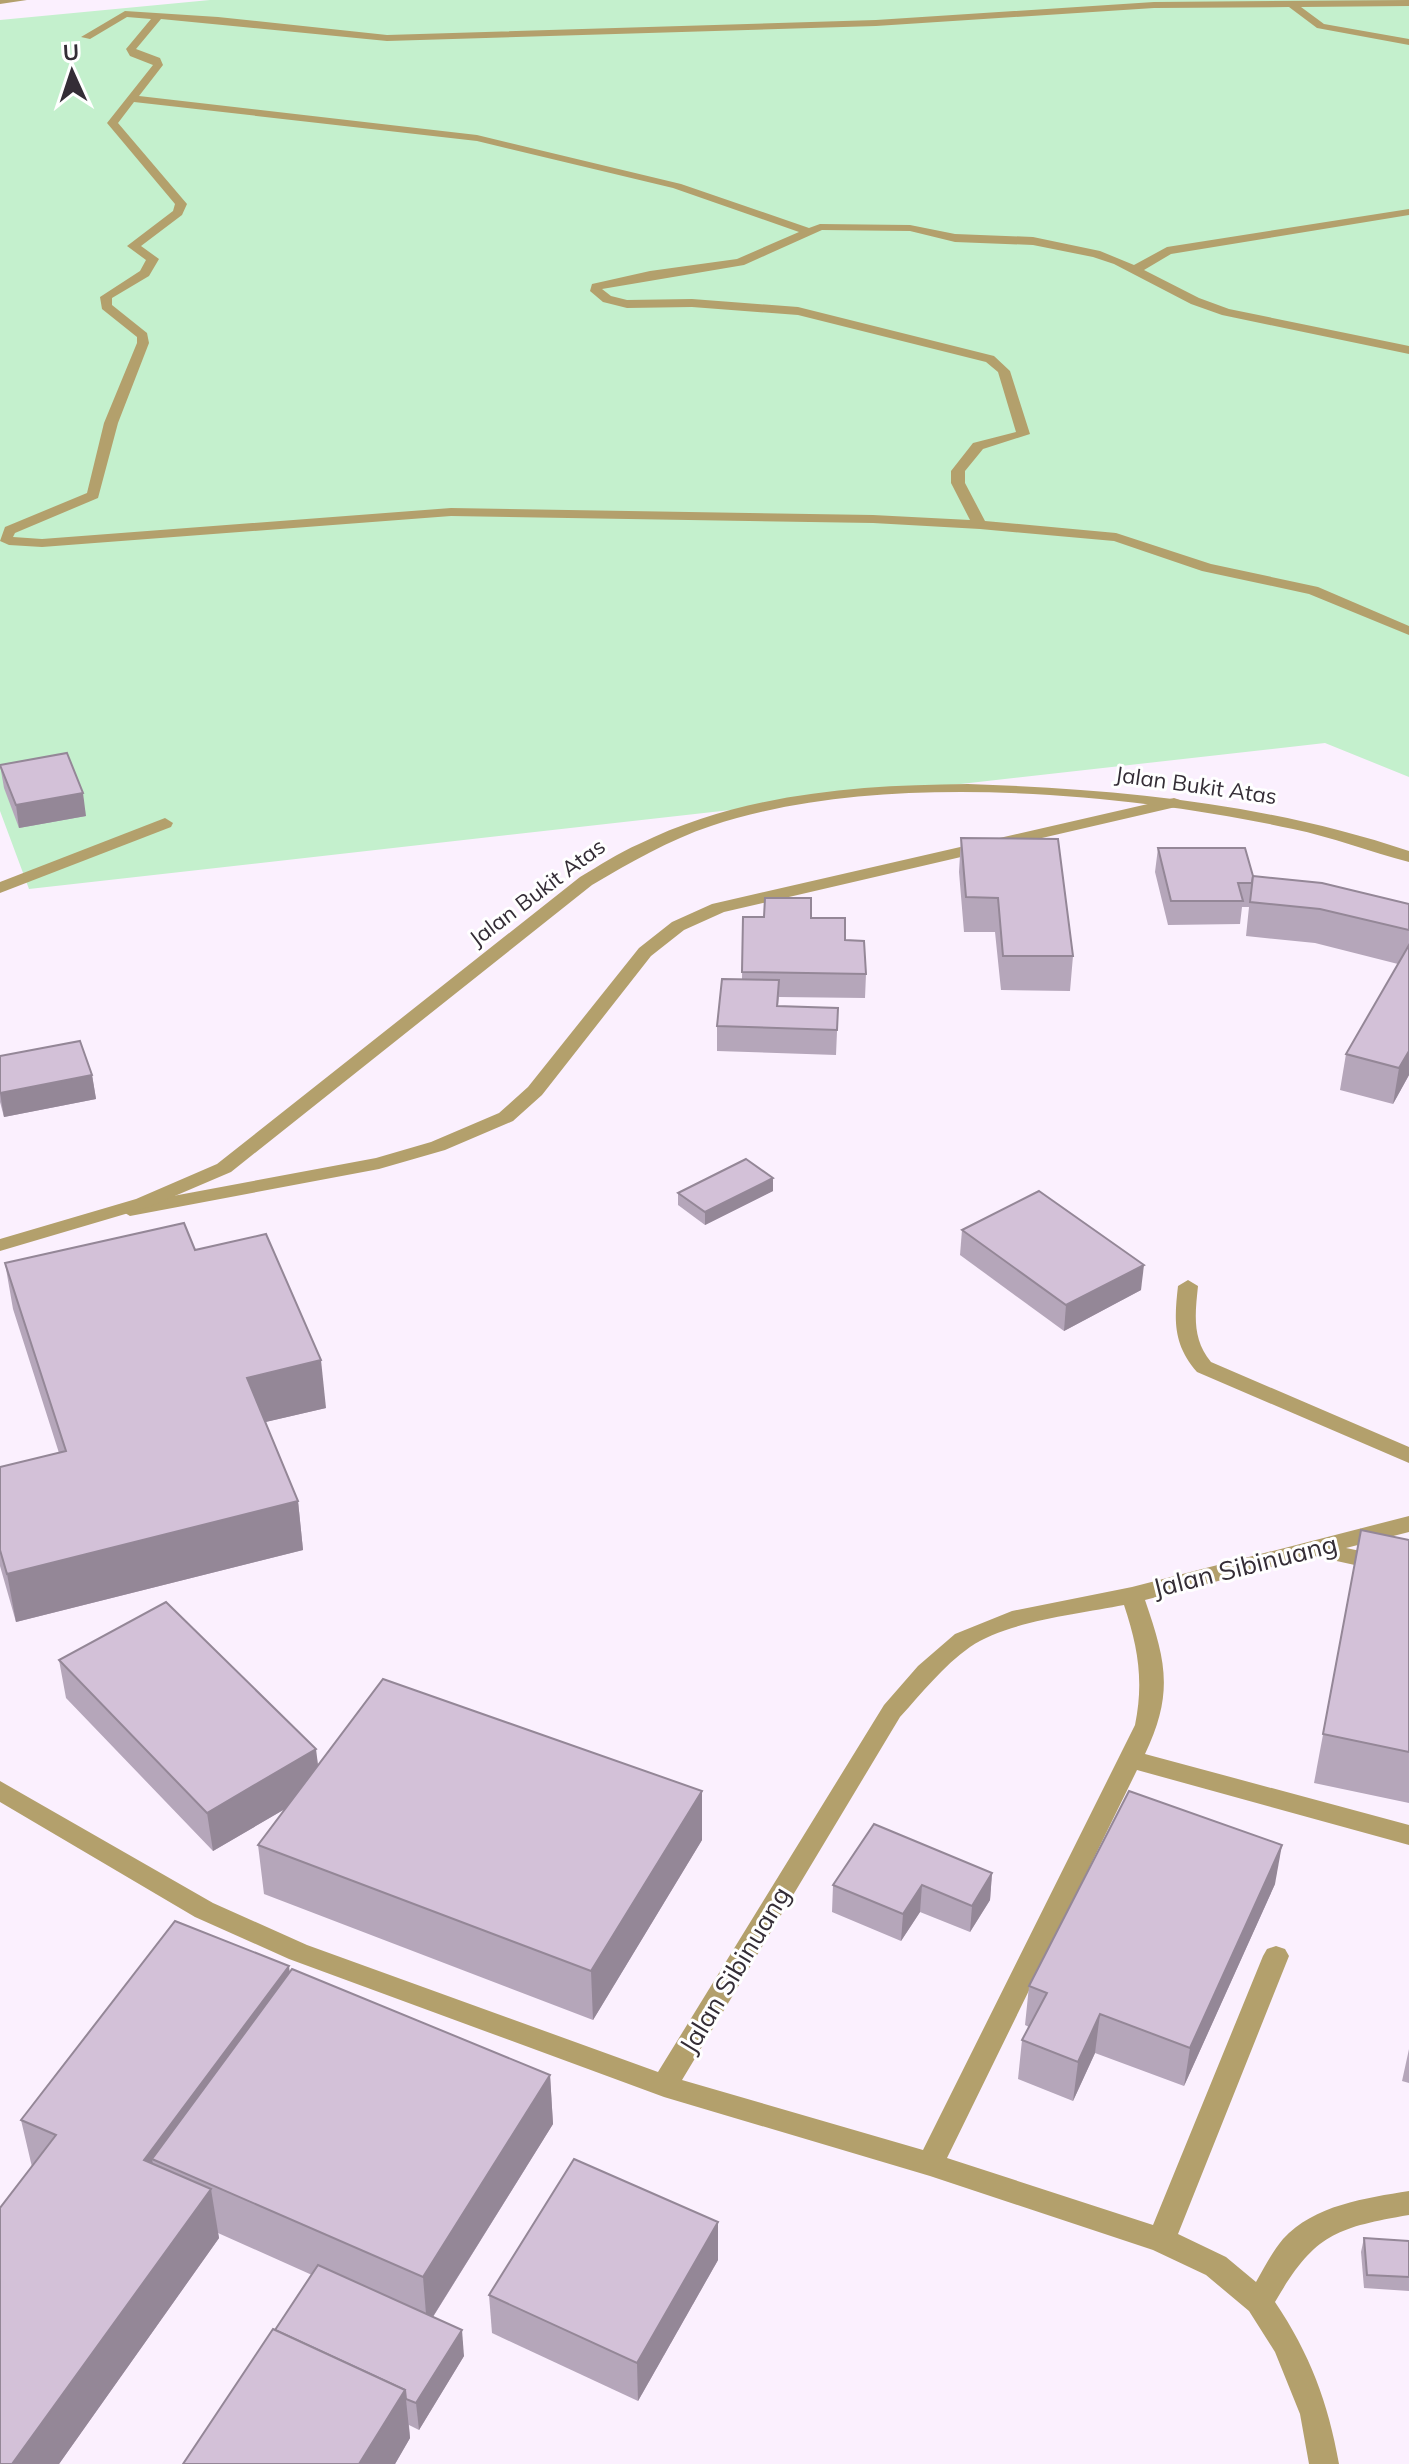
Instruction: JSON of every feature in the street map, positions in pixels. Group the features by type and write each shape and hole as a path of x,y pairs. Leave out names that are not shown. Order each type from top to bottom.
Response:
{"street":[{"path":"0,1 22,0"},
{"path":"1291,3 1321,26 1409,42"},
{"path":"86,37 123,14 387,38 846,24 1154,5 1409,3"},
{"path":"159,15 131,49 134,54 158,63 133,99 113,120 113,127 178,198 181,209 133,246 153,259 145,273 112,292 104,301 143,336 143,343 111,423 93,495 10,530 5,538 9,541 42,543 451,512 873,519 980,525 1116,537 1207,568 1313,590 1409,631"},
{"path":"133,99 477,138 677,186 807,231"},
{"path":"1133,269 1149,264 1167,251 1409,212"},
{"path":"980,525 958,483 958,471 978,446 1023,434 1004,371 990,359 798,311 692,303 627,304 607,299 596,291 596,287 603,283 754,258 807,231 835,225 910,228 955,238 1033,241 1108,257 1195,301 1226,312 1409,350"},
{"name":"Jalan Bukit Atas","path":"0,1245 130,1210 187,1188 224,1168 586,881 614,862 663,838 741,811 783,802 877,791 999,789 1174,803 1269,818 1409,857"},
{"path":"130,1210 379,1163 474,1133 506,1117 535,1091 645,952 678,926 718,908 1174,803"},
{"path":"0,888 165,823"},
{"path":"1188,1286 1184,1338 1192,1354 1204,1367 1409,1456"},
{"name":"Jalan Sibinuang","path":"664,2086 892,1711 926,1672 963,1640 1020,1617 1132,1595 1409,1524"},
{"path":"1315,1549 1409,1569"},
{"path":"930,2164 1147,1725 1155,1693 1154,1661 1132,1595"},
{"path":"1130,1759 1409,1835"},
{"path":"0,1790 204,1910 298,1952 664,2086 930,2164 1161,2240 1216,2266 1259,2302 1287,2345 1315,2414 1324,2464"},
{"path":"1161,2240 1276,1956"},
{"path":"1259,2302 1293,2248 1321,2226 1361,2211 1409,2203"}],"green space":[{"path":"210,0 1409,0 1409,777 1325,743 29,889 0,811 0,20"}],"building":[{"path":"67,753 83,793 16,805 0,765"},
{"path":"961,838 1058,839 1073,956 1003,956 998,898 966,897"},
{"path":"1158,848 1245,848 1252,883 1238,883 1243,901 1171,901"},
{"path":"1253,876 1322,883 1409,904 1409,930 1320,909 1250,902"},
{"path":"765,898 811,898 811,918 845,918 845,940 864,941 866,974 742,972 743,917 764,917"},
{"path":"1409,945 1409,1051 1399,1068 1346,1054"},
{"path":"722,979 779,980 777,1006 838,1008 837,1030 717,1026"},
{"path":"80,1041 92,1075 0,1093 0,1056"},
{"path":"746,1159 773,1178 705,1212 678,1193"},
{"path":"1039,1191 1144,1265 1066,1305 962,1230"},
{"path":"184,1223 195,1250 266,1234 321,1360 247,1378 298,1501 7,1574 0,1550 0,1467 66,1451 5,1263"},
{"path":"1361,1530 1409,1540 1409,1752 1323,1734"},
{"path":"166,1602 316,1749 207,1813 59,1660"},
{"path":"383,1679 702,1791 591,1971 258,1845"},
{"path":"1129,1791 1282,1845 1190,2048 1100,2014 1078,2062 1022,2040 1047,1993 1029,1986"},
{"path":"874,1824 992,1873 972,1906 922,1885 903,1914 833,1885"},
{"path":"175,1921 289,1966 144,2160 211,2189 12,2464 0,2464 0,2208 56,2135 21,2120"},
{"path":"292,1969 550,2075 423,2277 152,2159"},
{"path":"574,2159 718,2222 637,2363 489,2295"},
{"path":"1364,2238 1409,2241 1409,2277 1367,2275"},
{"path":"318,2265 462,2330 416,2403 406,2399 405,2390 275,2330"},
{"path":"273,2329 405,2390 359,2464 183,2464"}]}
